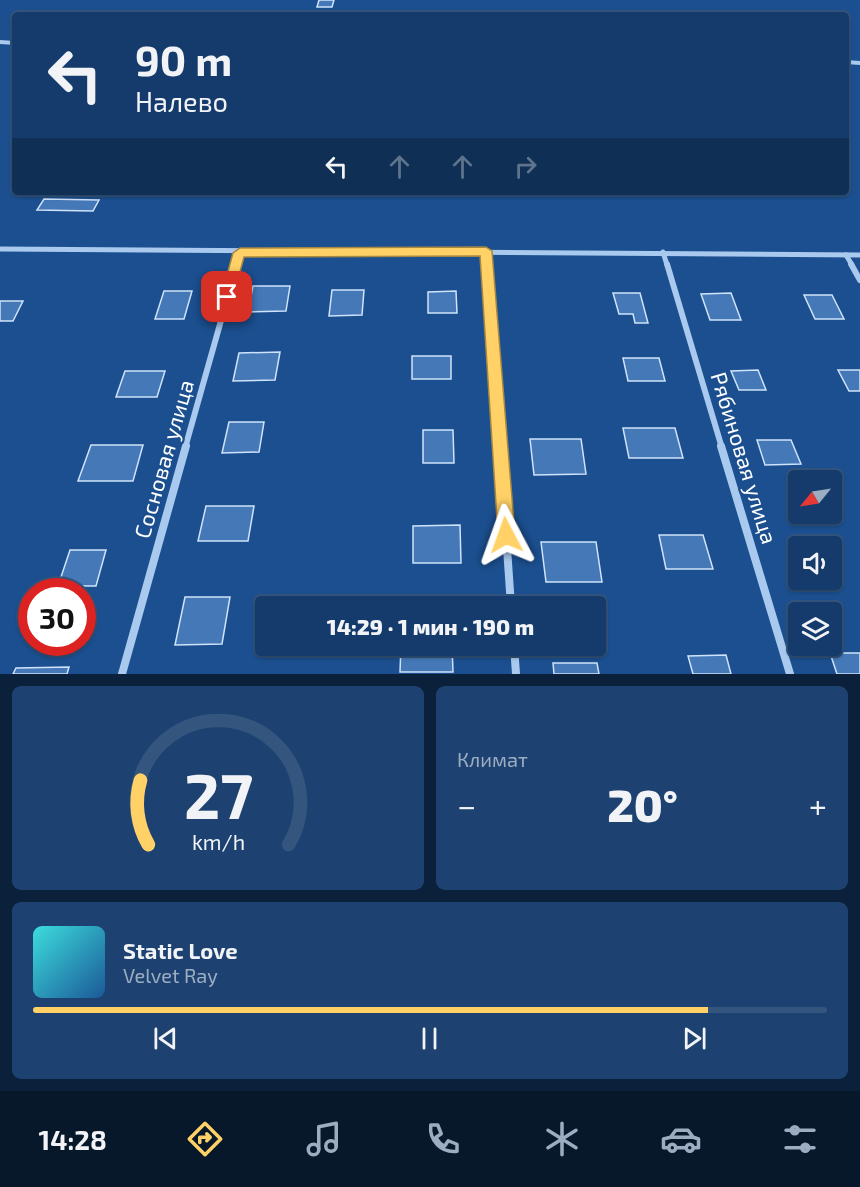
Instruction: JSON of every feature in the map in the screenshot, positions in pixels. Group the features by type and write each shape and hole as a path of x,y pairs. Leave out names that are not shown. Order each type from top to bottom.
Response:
{"street":[{"path":"0,249 240,253 486,251 860,255"},
{"path":"486,251 510,596"},
{"name":"Рябиновая улица","path":"663,252 790,674"},
{"name":"Сосновая улица","path":"122,674 240,253"},
{"path":"846,255 860,280"},
{"path":"515,656 516,674"}],"building":[{"path":"319,0 334,0 332,7 317,7"},
{"path":"44,199 99,200 93,211 37,210"},
{"path":"253,286 290,286 286,311 248,312"},
{"path":"332,290 364,290 362,315 329,316"},
{"path":"164,291 192,291 184,319 155,319"},
{"path":"456,291 457,313 428,313 428,292"},
{"path":"613,293 640,293 648,323 635,323 633,314 619,314"},
{"path":"731,293 741,320 710,320 701,294"},
{"path":"804,295 832,295 844,319 815,319"},
{"path":"0,301 23,301 13,321 0,321"},
{"path":"280,352 275,380 233,381 239,353"},
{"path":"412,356 451,356 451,379 412,379"},
{"path":"623,358 659,358 665,381 628,381"},
{"path":"758,370 766,390 739,390 731,371"},
{"path":"838,370 860,370 860,391 849,391"},
{"path":"125,371 165,371 157,397 116,397"},
{"path":"229,422 264,422 259,452 222,453"},
{"path":"623,428 675,428 683,458 629,458"},
{"path":"423,430 453,430 454,463 423,463"},
{"path":"530,439 581,439 586,474 534,475"},
{"path":"757,440 791,440 801,464 765,465"},
{"path":"91,445 143,445 133,481 78,481"},
{"path":"206,506 254,506 248,541 198,541"},
{"path":"460,525 461,563 413,563 413,526"},
{"path":"659,535 703,535 713,569 666,569"},
{"path":"541,542 596,542 602,582 546,582"},
{"path":"70,550 106,550 96,586 96,578 61,578"},
{"path":"185,597 230,597 222,644 175,645"},
{"path":"842,653 860,653 860,674 837,674 831,656 842,656"},
{"path":"726,655 731,674 693,674 688,656"},
{"path":"401,656 452,656 453,672 400,672"},
{"path":"553,663 597,663 599,674 554,674"},
{"path":"69,667 67,674 13,674 16,668"}],"route":[{"path":"227,297 240,253 486,251 506,535"}]}
